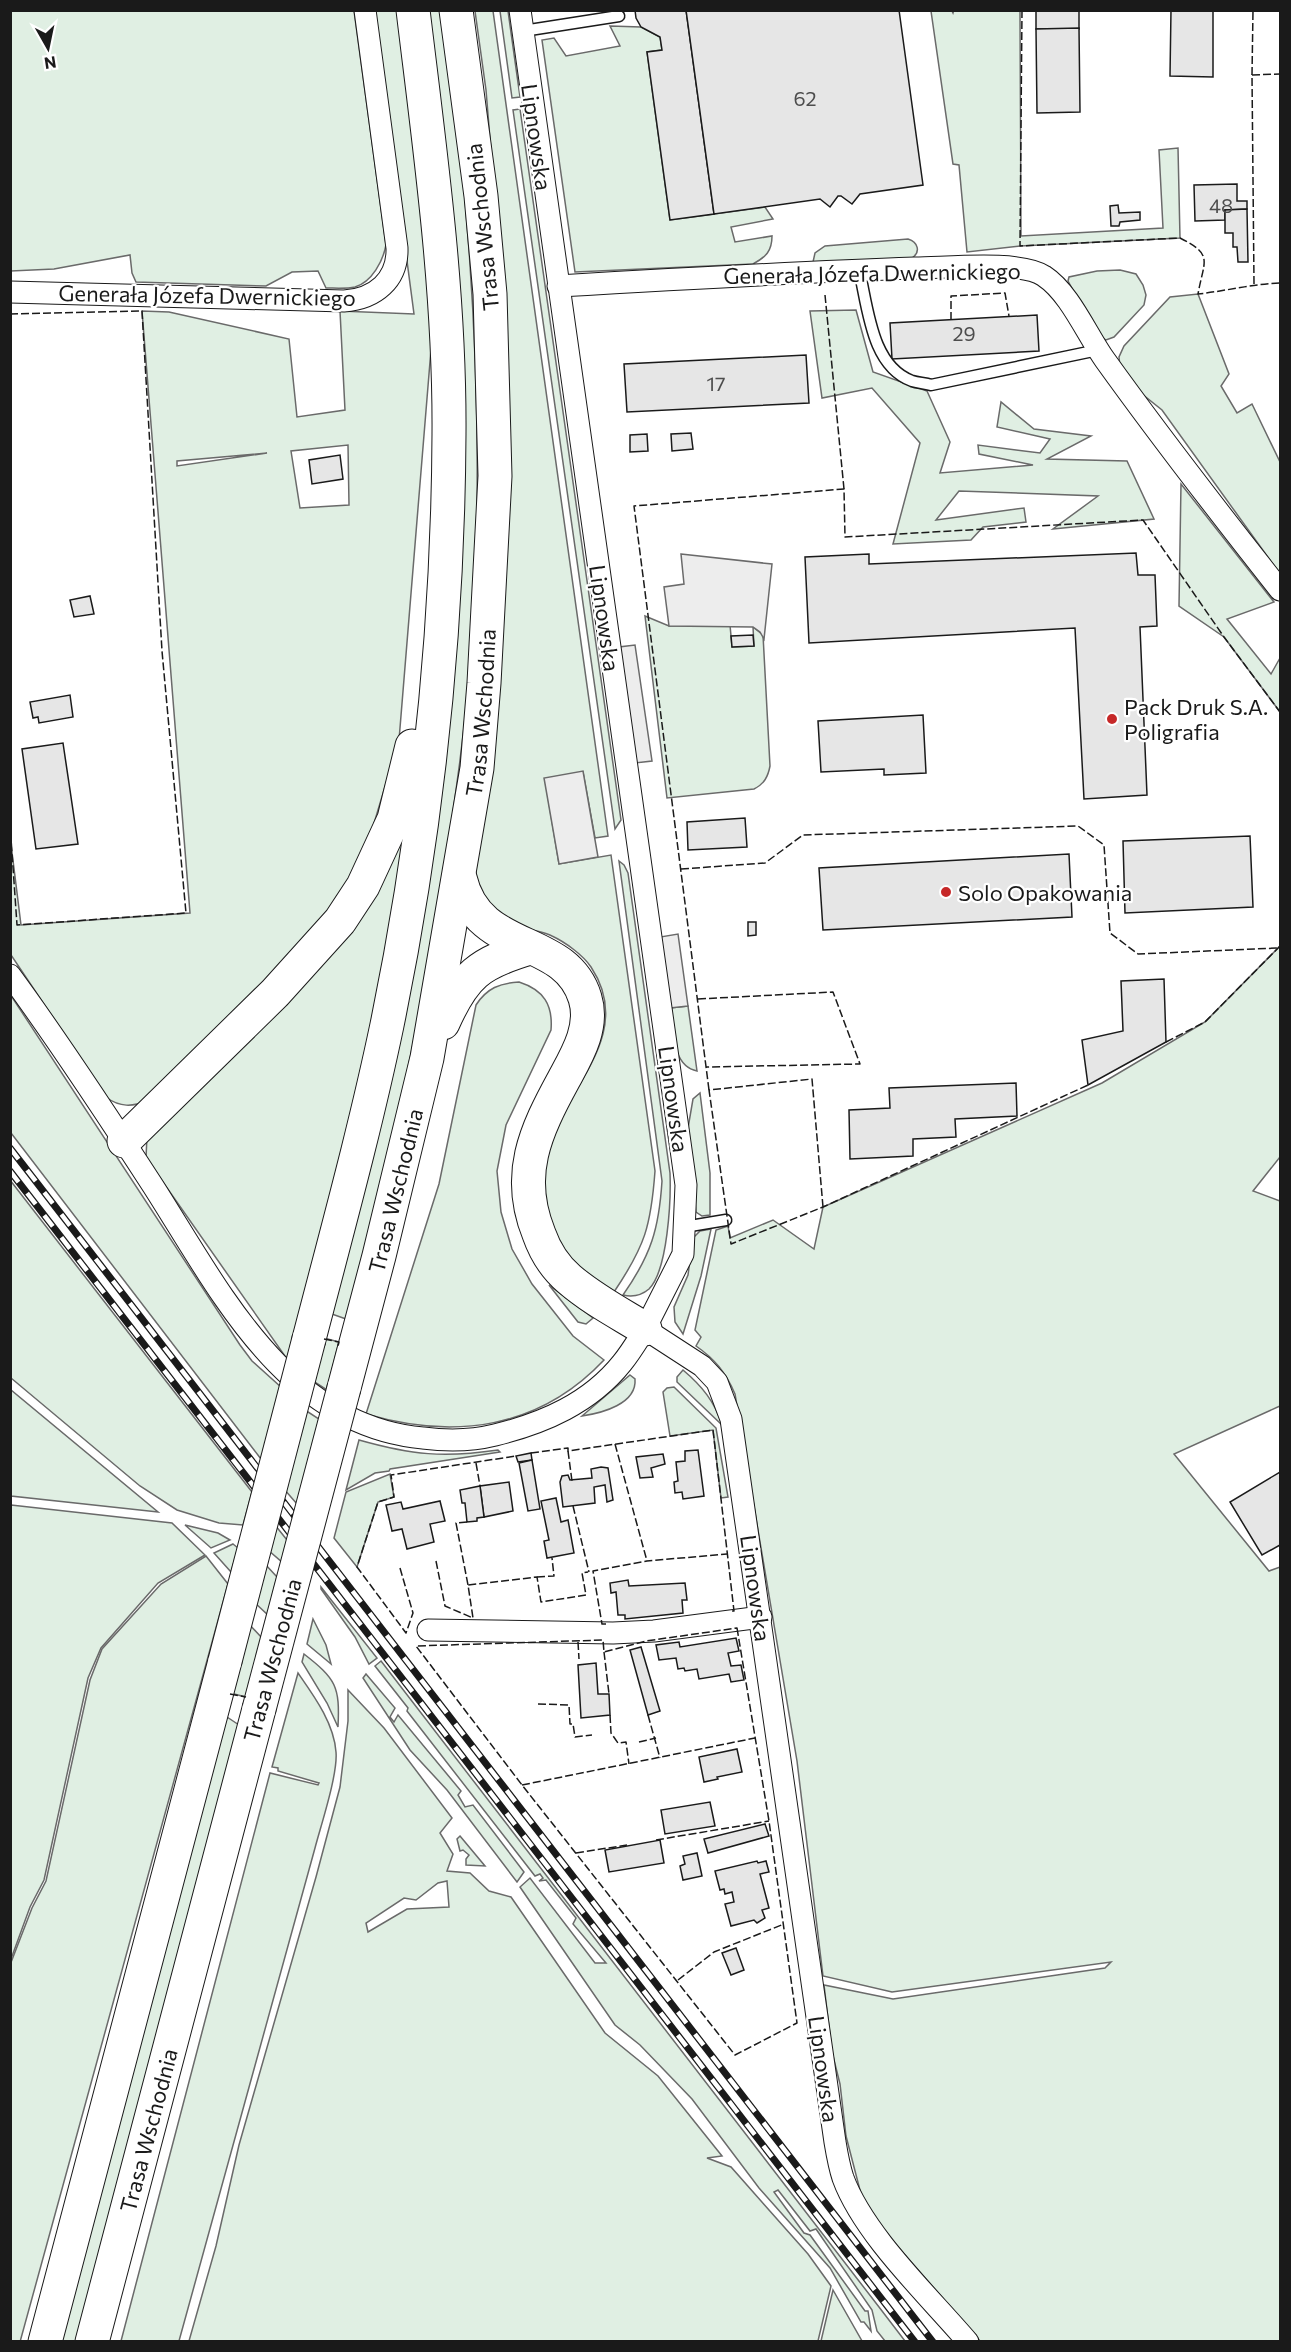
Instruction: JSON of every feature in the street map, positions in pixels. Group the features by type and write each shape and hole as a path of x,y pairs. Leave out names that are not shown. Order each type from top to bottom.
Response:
{"main road":[{"name":"Trasa Wschodnia","path":"45,2342 309,1339 387,1024 420,836 438,674 447,552 449,444 446,299 436,194 413,10"},
{"name":"Trasa Wschodnia","path":"92,2342 379,1256 427,1058 460,878 477,768 483,705 495,476 490,294 481,196 456,10"},
{"path":"124,1141 275,993 311,956 340,921 363,886 394,819 416,724 438,674"},
{"path":"460,878 467,899 483,920 495,930 530,948 544,952 562,963 573,975 586,1000 588,1027 582,1044 548,1108 534,1143 527,1178 529,1199 533,1221 554,1263 568,1278 592,1297 645,1329"},
{"path":"427,1058 452,1003 466,980 488,964 530,948"}],"street":[{"name":"Generała Józefa Dwernickiego","path":"10,292 344,301 369,295 383,285 394,272 398,248 365,10"},
{"name":"Lipnowska","path":"521,21 686,1185 683,1254 645,1329 702,1366 717,1382 731,1419 835,2142 843,2178 865,2219 882,2243 968,2342"},
{"name":"Generała Józefa Dwernickiego","path":"558,286 760,273 980,266 1027,269 1038,272 1056,286 1098,350 1177,459 1281,590"},
{"path":"10,975 260,1346 311,1396 344,1416 404,1437 460,1440 483,1438 530,1427 580,1401 602,1384 623,1362 645,1329"},
{"path":"428,1630 613,1633 654,1631 761,1617"}],"lane":[{"path":"521,21 619,16"},
{"path":"859,270 877,344 884,359 896,372 912,381 931,384 1098,350"},
{"path":"684,1227 726,1220"}],"green space":[{"path":"954,10 1020,11 1021,236 1163,228 1159,150 1178,148 1180,238 1020,246 967,252 959,165 953,164 931,11 952,11 953,13"},
{"path":"10,11 354,11 386,245 376,270 367,281 355,287 340,288 326,288 318,271 292,272 266,286 136,282 132,273 130,255 54,269 11,271"},
{"path":"374,11 399,11 434,313 399,740 363,860 312,936 147,1101 131,1105 117,1103 107,1098 11,955 10,836 21,925 190,913 142,311 169,312 289,339 297,417 345,410 340,311 414,314","holes":["348,445 349,505 300,508 291,451","267,453 177,466 177,461"]},
{"path":"426,11 444,11 462,161 468,236 476,387 477,463 473,614 468,689 458,777 427,970 395,1126 346,1319 329,1313 450,696"},
{"path":"475,11 493,11 608,836 595,838 583,772 545,779 559,864 611,855 655,1171 645,1235 633,1261 614,1292 583,1272 561,1245 546,1207 542,1178 544,1156 552,1133 591,1064 601,1041 606,1018 603,993 591,967 568,945 488,911 475,877 491,747 499,249 486,90"},
{"path":"500,11 508,11 520,97 512,98"},
{"path":"610,26 641,27 660,37 662,50 647,52 670,220 765,207 773,219 731,227 735,242 772,236 769,250 758,261 753,264 575,272 542,40 554,38 566,56 620,46"},
{"path":"520,109 621,820 615,829 513,110"},
{"path":"908,239 917,247 917,253 912,258 813,262 815,253 825,246"},
{"path":"1120,270 1136,274 1146,295 1144,305 1114,337 1106,340 1097,334 1068,281 1069,277 1097,271"},
{"path":"1198,294 1229,374 1221,386 1237,413 1252,404 1280,462 1280,574 1162,410 1127,382 1120,367 1119,357 1124,346 1170,297"},
{"path":"856,310 873,372 927,391 950,442 940,473 1033,465 979,454 978,445 1040,453 1050,439 997,427 1001,402 1034,429 1091,436 1047,459 1127,461 1154,519 1053,529 1098,496 959,491 936,520 1024,508 1026,522 983,527 971,540 893,544 920,443 872,388 822,398 810,311"},
{"path":"1181,484 1274,602 1227,619 1271,674 1280,658 1280,712 1224,637 1179,606"},
{"path":"645,616 669,626 730,625 732,647 754,646 753,627 763,635 770,766 765,780 754,789 667,798"},
{"path":"410,795 390,930 368,1038 287,1359 146,1158 147,1136 301,985"},
{"path":"619,861 628,873 670,1173 669,1216 660,1267 649,1289 630,1296 623,1295 633,1281 652,1241 659,1213 662,1181"},
{"path":"1280,946 1280,1157 1253,1191 1280,1201 1280,1406 1174,1454 1269,1571 1280,1567 1280,2341 980,2341 878,2224 862,2198 846,2136 824,1985 893,1999 1105,1968 1111,1962 892,1992 823,1976 797,1761 735,1394 719,1367 696,1346 701,1337 695,1330 716,1230 728,1226 730,1238 773,1220 814,1249 823,1207 1102,1083 1205,1022"},
{"path":"519,982 535,989 545,1000 550,1013 551,1030 506,1125 497,1171 501,1212 512,1249 532,1284 573,1336 604,1360 579,1383 552,1401 523,1414 494,1423 463,1427 431,1426 399,1422 366,1414 439,1184 476,1005 485,994 494,988"},
{"path":"10,994 240,1345 252,1361 282,1388 261,1459 11,1133"},
{"path":"688,1006 697,1071 682,1062 673,1036 670,1008"},
{"path":"700,1093 710,1173 710,1215 702,1216 696,1212 688,1128 693,1099"},
{"path":"10,1180 252,1492 243,1525 219,1523 177,1510 140,1486 11,1378"},
{"path":"711,1229 701,1276 683,1334 675,1322 674,1307 688,1275 693,1238 700,1231"},
{"path":"549,1285 593,1318 586,1324 578,1322"},
{"path":"324,1338 339,1342 327,1390 313,1381"},
{"path":"683,1370 707,1395 722,1425 677,1382 677,1377"},
{"path":"630,1375 635,1379 634,1388 624,1401 608,1410 582,1416"},
{"path":"674,1387 716,1428 728,1497 721,1498 713,1430 670,1436 663,1392 667,1388"},
{"path":"11,1390 158,1512 11,1496"},
{"path":"305,1410 319,1419 297,1504 284,1489"},
{"path":"359,1440 428,1454 461,1454 498,1450 500,1452 390,1469 375,1473 346,1490"},
{"path":"390,1474 394,1497 378,1502 357,1567 334,1538 346,1492"},
{"path":"11,1505 172,1523 205,1555 158,1583 101,1648 88,1678 44,1880 30,1907 11,1959"},
{"path":"185,1525 218,1533 230,1540 211,1548"},
{"path":"275,1525 287,1540 282,1562 268,1550"},
{"path":"233,1544 238,1548 231,1572 214,1553"},
{"path":"206,1556 228,1584 20,2342 10,2341 10,1965 32,1908 46,1881 90,1680 102,1649 161,1584"},
{"path":"265,1564 277,1577 268,1615 254,1602"},
{"path":"321,1587 377,1658 369,1664 355,1637"},
{"path":"313,1619 326,1645 331,1664 307,1644"},
{"path":"248,1623 262,1638 246,1697 230,1693"},
{"path":"304,1654 323,1670 334,1684 338,1702 338,1727 327,1703 302,1662"},
{"path":"381,1661 905,2341 885,2341 877,2331 872,2310 816,2229 810,2231 778,2190 774,2192 804,2233 810,2235 865,2311 868,2311 871,2331 864,2322 861,2322 830,2268 759,2188 692,2099 640,2045 615,2025 520,1887 530,1878 595,1963 606,1963 573,1924 576,1918 546,1880 539,1881 543,1878 540,1874 535,1876 407,1711 408,1708 375,1666"},
{"path":"298,1673 322,1710 334,1741 336,1761 328,1800 179,2341 121,2341 270,1773 318,1785 319,1783 278,1771 278,1768 272,1767"},
{"path":"366,1674 395,1708 390,1717 394,1722 398,1715 461,1791 458,1795 465,1807 473,1805 524,1872 517,1882 447,1790 410,1750 363,1678"},
{"path":"348,1690 384,1728 452,1818 440,1833 453,1854 447,1871 470,1873 489,1891 511,1897 605,2033 658,2076 722,2156 707,2158 731,2167 808,2254 831,2286 818,2341 189,2341 216,2246 239,2145 340,1787 348,1721","holes":["447,1881 449,1907 407,1909 368,1932 366,1923 404,1898 416,1900 438,1883"]},
{"path":"224,1715 239,1725 76,2341 60,2342"},
{"path":"460,1836 485,1866 466,1865 469,1855 463,1850 460,1851 457,1839"},
{"path":"833,2290 862,2341 821,2341"}],"shaded area":[{"path":"681,554 772,564 764,639 753,627 669,626 664,587 684,584"},
{"path":"635,645 652,761 635,763 619,647"},
{"path":"583,771 598,857 559,864 544,778"},
{"path":"678,934 688,1006 670,1008 660,937"}],"building":[{"path":"635,10 686,10 714,214 670,220 647,52 662,50 660,37 641,27"},
{"path":"686,10 899,10 923,185 860,194 852,204 838,196 830,207 820,199 714,214"},
{"path":"1036,10 1079,10 1079,29 1036,29"},
{"path":"1171,10 1213,10 1213,77 1170,76"},
{"path":"1079,28 1080,112 1037,113 1036,29"},
{"path":"1237,184 1237,201 1247,201 1247,209 1225,210 1225,220 1195,221 1194,185"},
{"path":"1118,205 1119,213 1140,212 1140,220 1120,222 1119,226 1111,226 1110,206"},
{"path":"1247,209 1248,262 1238,262 1237,247 1233,247 1233,233 1225,233 1225,210"},
{"path":"1037,315 1039,351 892,359 890,323"},
{"path":"806,355 809,403 627,412 624,364"},
{"path":"691,433 693,449 672,451 671,434"},
{"path":"647,434 648,451 630,452 630,435"},
{"path":"340,455 343,479 312,484 309,460"},
{"name":"Pack Druk S.A. Poligrafia","path":"1136,553 1138,575 1155,575 1157,626 1140,627 1147,795 1084,799 1075,628 809,643 805,557 869,554 869,564"},
{"path":"90,596 94,614 74,617 70,600"},
{"path":"753,635 754,646 732,647 731,636"},
{"path":"70,695 73,717 39,723 38,717 33,718 30,702"},
{"path":"923,715 926,773 884,775 884,769 821,772 818,721"},
{"path":"63,743 78,844 36,849 22,749"},
{"path":"745,818 747,847 688,850 687,822"},
{"path":"1250,836 1253,907 1125,913 1123,841"},
{"name":"Solo Opakowania","path":"1069,854 1072,917 823,930 819,868"},
{"path":"748,922 756,922 756,935 748,936"},
{"path":"1164,979 1166,1042 1088,1085 1082,1040 1123,1031 1121,981"},
{"path":"1016,1083 1017,1116 955,1119 956,1137 913,1139 913,1156 850,1159 849,1110 890,1108 889,1088"},
{"path":"698,1450 704,1496 683,1499 682,1492 675,1493 674,1482 678,1481 676,1462 685,1461 685,1451"},
{"path":"531,1453 532,1460 518,1462 516,1456"},
{"path":"663,1454 665,1464 651,1468 653,1477 640,1478 636,1457"},
{"path":"532,1460 540,1509 528,1511 519,1463"},
{"path":"608,1468 613,1500 607,1502 605,1485 594,1487 595,1503 563,1507 560,1482 562,1476 568,1475 570,1480 592,1478 591,1469"},
{"path":"1280,1472 1280,1545 1262,1555 1230,1502"},
{"path":"509,1482 513,1511 484,1517 480,1486"},
{"path":"480,1486 484,1517 477,1518 477,1521 467,1522 465,1503 462,1503 460,1490"},
{"path":"556,1498 561,1522 568,1520 574,1553 547,1558 544,1541 549,1540 541,1501"},
{"path":"440,1501 445,1521 430,1524 434,1542 407,1549 402,1529 392,1531 386,1505 401,1502 403,1509"},
{"path":"628,1580 629,1586 685,1583 687,1600 682,1600 683,1613 625,1619 625,1615 618,1615 616,1592 611,1593 610,1583"},
{"path":"736,1638 739,1651 728,1653 731,1666 741,1665 744,1680 731,1682 729,1674 699,1679 697,1669 685,1671 684,1668 678,1669 676,1658 659,1660 656,1645 679,1642 680,1647"},
{"path":"641,1647 660,1711 648,1715 630,1650"},
{"path":"596,1663 598,1694 609,1694 610,1715 581,1718 578,1665"},
{"path":"737,1749 742,1772 704,1782 699,1757"},
{"path":"710,1802 715,1826 665,1834 661,1810"},
{"path":"765,1824 769,1836 708,1853 704,1839"},
{"path":"660,1840 664,1863 609,1872 605,1850"},
{"path":"697,1853 702,1876 683,1880 680,1866 685,1864 683,1856"},
{"path":"757,1861 758,1863 766,1861 769,1872 760,1874 769,1908 762,1910 765,1918 757,1923 754,1920 731,1926 725,1904 734,1902 732,1892 725,1894 724,1889 720,1890 715,1871"},
{"path":"736,1948 744,1970 731,1975 722,1953"}],"railway":[{"path":"10,1148 933,2342"},
{"path":"10,1171 915,2342"}],"fence":[{"path":"1022,10 1020,246 1180,238 1198,249 1204,260 1198,294 1280,283"},
{"path":"1252,75 1253,10"},
{"path":"1254,284 1252,75 1280,74"},
{"path":"951,320 951,296 1005,293 1009,316"},
{"path":"825,295 844,489"},
{"path":"10,314 142,311 162,651 186,913 17,925 10,824"},
{"path":"709,1090 634,506 844,489 845,537 1143,520 1224,637 1280,712"},
{"path":"681,869 765,863 803,835 1078,826 1104,845 1110,933 1138,954 1278,948"},
{"path":"1166,1042 1205,1022 1280,946"},
{"path":"698,999 833,992 860,1064 706,1067"},
{"path":"823,1207 812,1079 709,1090 731,1244 823,1207 1088,1085"},
{"path":"324,1339 339,1342 338,1346"},
{"path":"531,1453 568,1448 568,1451 713,1430 734,1611 731,1611"},
{"path":"615,1444 647,1561"},
{"path":"568,1451 572,1481"},
{"path":"400,1568 413,1613 406,1633 357,1567 378,1502 394,1497 391,1475 516,1456"},
{"path":"476,1463 480,1486"},
{"path":"573,1506 589,1572"},
{"path":"467,1522 456,1523 468,1585"},
{"path":"606,1624 602,1624 593,1571 647,1561 727,1554"},
{"path":"537,1577 554,1576 552,1558"},
{"path":"436,1561 445,1606 473,1618 468,1585 537,1577 541,1602 586,1595 582,1573 588,1572"},
{"path":"737,1628 769,1821 797,2023 735,2055 522,1785 416,1646 603,1640 604,1652 646,1641 737,1628"},
{"path":"578,1642 579,1659"},
{"path":"604,1652 609,1694"},
{"path":"230,1694 246,1697"},
{"path":"538,1704 569,1705 570,1724 573,1724 575,1737 592,1735"},
{"path":"610,1715 611,1733 618,1743 626,1742 629,1764"},
{"path":"648,1715 660,1758"},
{"path":"639,1742 656,1738"},
{"path":"522,1785 755,1738"},
{"path":"656,1840 769,1821"},
{"path":"576,1853 627,1845"},
{"path":"678,1980 714,1952 784,1924"}],"place":[{"name":"Pack Druk S.A. Poligrafia","path":"1112,719"},
{"name":"Solo Opakowania","path":"946,892"}]}
